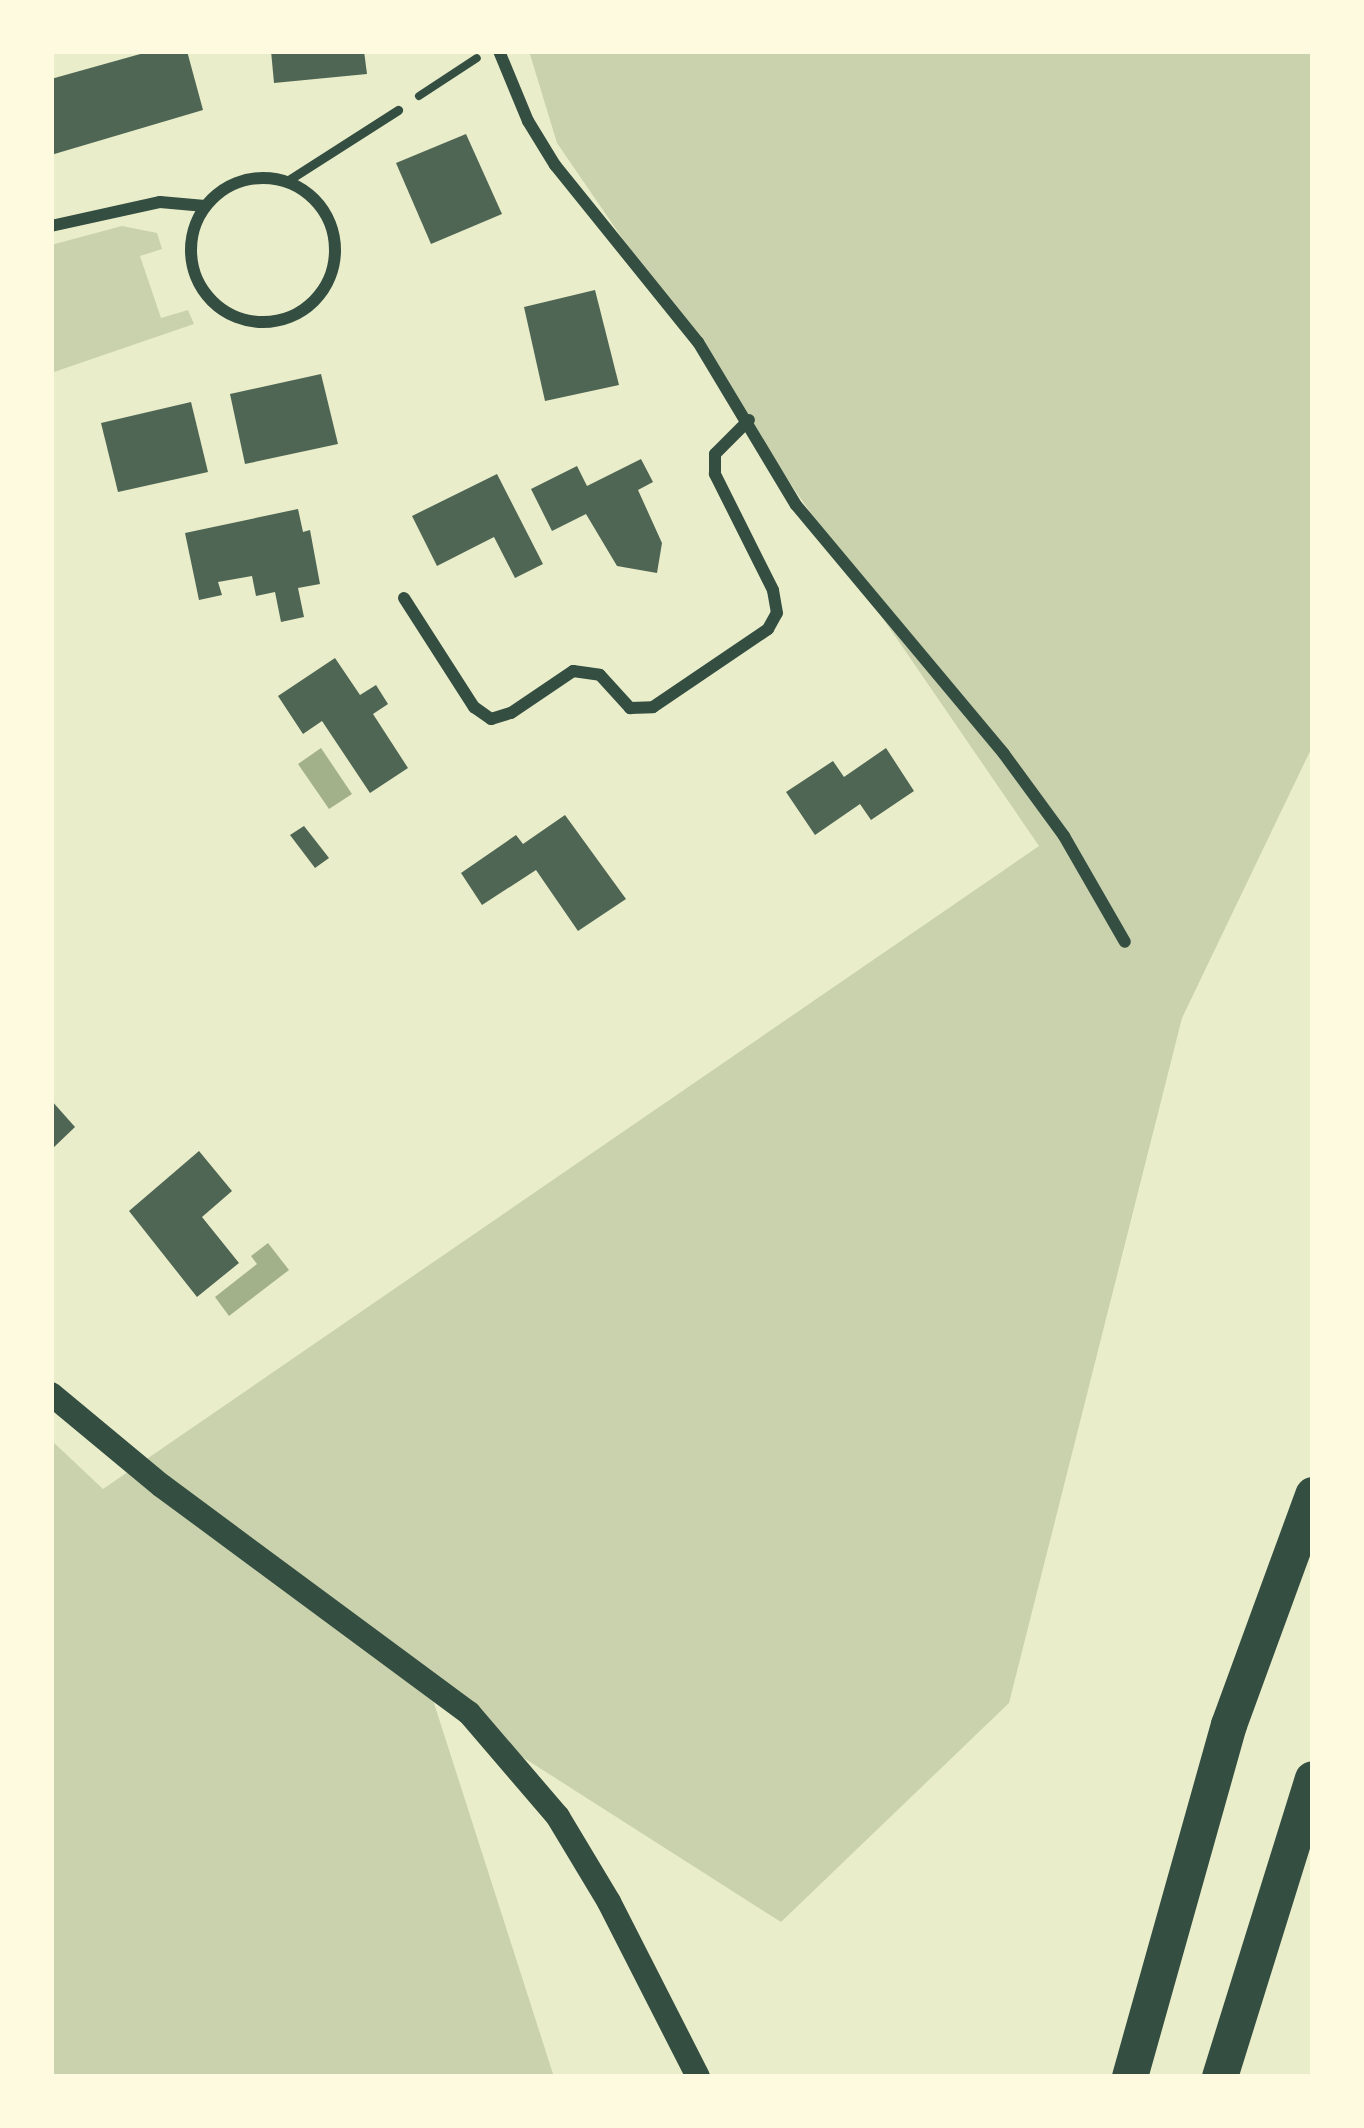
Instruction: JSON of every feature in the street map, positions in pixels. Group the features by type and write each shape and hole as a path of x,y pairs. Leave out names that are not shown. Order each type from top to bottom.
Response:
{"highway":[{"path":"1130,2077 1229,1725 1313,1495"},
{"path":"1220,2077 1313,1779"}],"main road":[{"path":"51,1394 161,1486 469,1712 559,1817 609,1902 698,2077"}],"street":[{"path":"499,51 528,121 555,165 698,342 796,505 990,736 1064,836 1125,942"},
{"path":"242,181 287,181 325,211 334,245 329,281 315,301 295,315 248,321 225,312 206,296 190,252 205,206 242,181"},
{"path":"51,226 160,202 205,206"},
{"path":"404,598 474,707 491,719 511,713 573,671 600,675 630,708 653,707 768,629 777,613 773,590 715,474 715,454 749,420"}],"lane":[{"path":"287,181 398,110"}],"path":[{"path":"398,110 488,51"}],"shaded area":[{"path":"529,51 1313,51 1313,745 1182,1018 1009,1703 781,1922 433,1700 554,2077 51,2077 51,1440 103,1489 1039,846 557,143"},
{"path":"122,226 157,233 162,249 140,256 161,318 188,310 194,324 51,373 51,245"},
{"path":"321,748 352,794 329,809 298,764"},
{"path":"268,1243 289,1270 229,1316 215,1297 257,1264 251,1256"}],"building":[{"path":"151,51 187,51 203,110 51,155 51,79"},
{"path":"271,51 364,51 367,74 274,83"},
{"path":"466,134 502,214 431,244 396,163"},
{"path":"595,290 619,385 545,401 524,307"},
{"path":"321,374 338,444 245,464 230,394"},
{"path":"191,402 208,472 118,492 101,423"},
{"path":"641,459 653,482 638,490 662,543 657,573 617,566 586,514 552,531 531,489 577,466 587,486"},
{"path":"497,474 543,564 515,578 494,537 437,566 412,516"},
{"path":"298,509 303,532 310,530 320,584 298,588 304,617 281,622 275,592 256,596 252,576 218,582 222,595 199,600 185,533"},
{"path":"335,658 360,695 376,685 388,704 373,714 408,768 370,793 322,721 303,734 278,696"},
{"path":"886,748 914,791 871,820 860,804 815,835 786,792 833,761 844,777"},
{"path":"565,815 626,899 578,931 536,870 482,905 461,873 516,835 523,844"},
{"path":"304,826 329,858 315,868 290,835"},
{"path":"51,1100 75,1127 51,1150"},
{"path":"199,1151 232,1191 202,1217 239,1263 197,1297 129,1211"}]}
